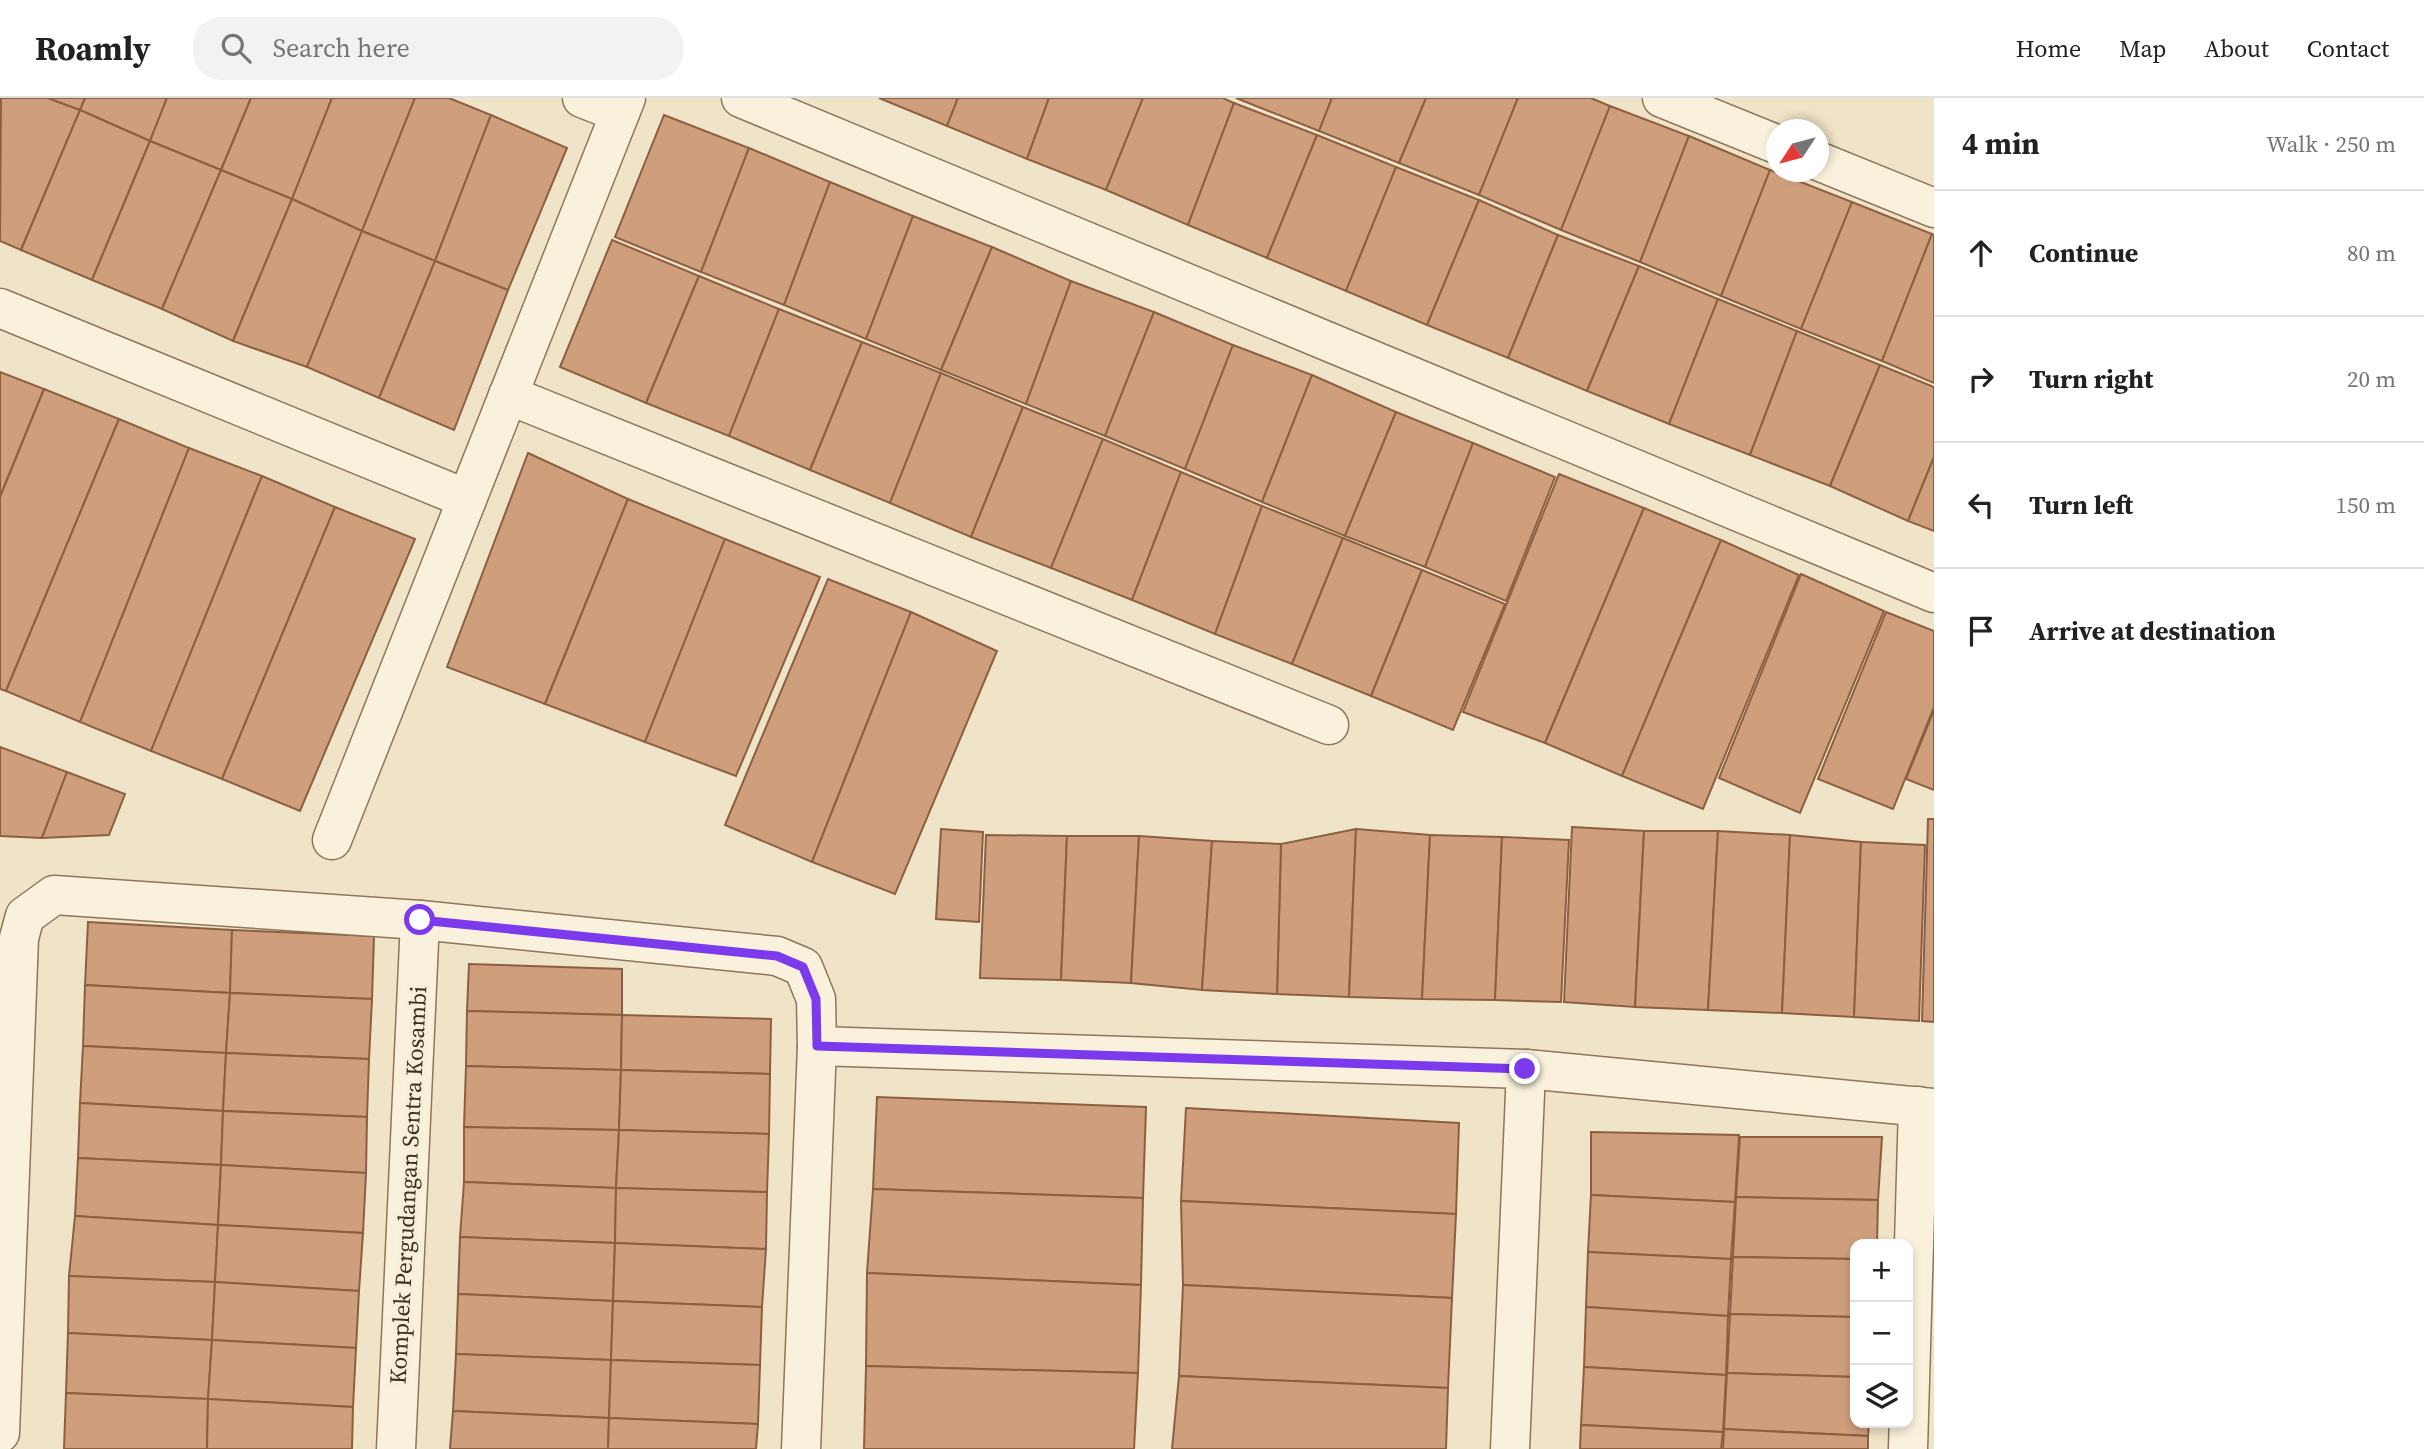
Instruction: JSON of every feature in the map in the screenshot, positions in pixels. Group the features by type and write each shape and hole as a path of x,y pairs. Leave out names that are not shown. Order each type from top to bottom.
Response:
{"lane":[{"path":"332,840 623,106 582,98"},
{"path":"741,98 1934,593"},
{"path":"1662,98 1766,140"},
{"path":"1829,166 1934,208"},
{"path":"0,308 467,499"},
{"path":"508,396 1329,725"},
{"path":"0,1433 19,938 25,916 54,895 420,920 777,956 803,967 816,999 817,1046 801,1449"},
{"name":"Komplek Pergudangan Sentra Kosambi","path":"396,1449 420,920"},
{"path":"817,1046 1525,1069 1926,1107 1908,1449"},
{"path":"1510,1449 1525,1069"}],"building":[{"path":"1,98 48,98 80,110 21,250 0,241"},
{"path":"48,98 85,98 80,110"},
{"path":"85,98 167,98 150,141 80,110"},
{"path":"167,98 251,98 221,170 150,141"},
{"path":"251,98 332,98 292,199 221,170"},
{"path":"332,98 415,98 362,231 292,199"},
{"path":"415,98 449,98 491,115 435,261 362,231"},
{"path":"879,98 958,98 947,126"},
{"path":"958,98 1049,98 1027,159 947,126"},
{"path":"1049,98 1143,98 1106,190 1027,159"},
{"path":"1143,98 1223,98 1234,103 1188,225 1106,190"},
{"path":"1236,98 1332,98 1319,131"},
{"path":"1332,98 1426,98 1399,163 1319,131"},
{"path":"1426,98 1518,98 1479,195 1399,163"},
{"path":"1518,98 1591,98 1610,106 1561,230 1479,195"},
{"path":"1234,103 1317,135 1267,258 1188,225"},
{"path":"1610,106 1689,136 1640,262 1561,230"},
{"path":"80,110 150,141 92,280 21,250"},
{"path":"491,115 567,148 508,290 435,261"},
{"path":"664,115 749,148 701,272 615,237"},
{"path":"1317,135 1396,167 1346,291 1267,258"},
{"path":"1689,136 1766,168 1766,180 1721,296 1640,262"},
{"path":"150,141 221,170 162,309 92,280"},
{"path":"749,148 830,182 784,305 701,272"},
{"path":"1396,167 1479,200 1427,325 1346,291"},
{"path":"221,170 292,199 233,341 162,309"},
{"path":"1766,180 1801,182 1852,202 1801,329 1721,296"},
{"path":"830,182 913,216 866,339 784,305"},
{"path":"292,199 362,231 307,367 233,341"},
{"path":"1479,200 1558,235 1508,358 1427,325"},
{"path":"1852,202 1932,234 1882,361 1801,329"},
{"path":"913,216 992,247 941,370 866,339"},
{"path":"362,231 435,261 379,398 307,367"},
{"path":"1932,234 1934,235 1934,383 1882,361"},
{"path":"1558,235 1639,266 1587,391 1508,358"},
{"path":"612,240 699,276 646,403 560,367"},
{"path":"992,247 1071,281 1026,404 941,370"},
{"path":"435,261 508,290 454,430 379,398"},
{"path":"1639,266 1718,299 1669,424 1587,391"},
{"path":"699,276 779,309 729,436 646,403"},
{"path":"1071,281 1154,312 1105,436 1026,404"},
{"path":"1718,299 1797,331 1750,455 1669,424"},
{"path":"779,309 862,342 810,470 729,436"},
{"path":"1154,312 1233,345 1185,469 1105,436"},
{"path":"1797,331 1880,365 1830,486 1750,455"},
{"path":"862,342 941,373 890,503 810,470"},
{"path":"1233,345 1312,375 1262,502 1185,469"},
{"path":"1880,365 1934,387 1934,457 1908,521 1830,486"},
{"path":"0,372 44,389 0,497"},
{"path":"941,373 1023,407 971,537 890,503"},
{"path":"1312,375 1396,412 1345,536 1262,502"},
{"path":"44,389 119,419 6,691 0,689 0,497"},
{"path":"1023,407 1103,439 1051,568 971,537"},
{"path":"1396,412 1473,443 1425,567 1345,536"},
{"path":"119,419 189,448 80,722 6,691"},
{"path":"1103,439 1181,472 1132,600 1051,568"},
{"path":"1473,443 1555,477 1506,601 1425,567"},
{"path":"189,448 262,476 151,751 80,722"},
{"path":"528,453 628,499 545,704 447,667"},
{"path":"1934,457 1934,531 1908,521"},
{"path":"1181,472 1262,506 1215,634 1132,600"},
{"path":"1559,474 1644,508 1545,743 1463,712"},
{"path":"262,476 335,507 222,779 151,751"},
{"path":"628,499 725,539 645,742 545,704"},
{"path":"1262,506 1343,538 1292,664 1215,634"},
{"path":"335,507 415,539 300,811 222,779"},
{"path":"1644,508 1721,540 1622,776 1545,743"},
{"path":"1343,538 1422,570 1371,696 1292,664"},
{"path":"725,539 820,577 736,776 645,742"},
{"path":"1721,540 1799,575 1703,809 1622,776"},
{"path":"1422,570 1505,604 1453,730 1371,696"},
{"path":"1801,574 1884,611 1800,813 1719,778"},
{"path":"828,579 911,612 812,862 725,825"},
{"path":"911,612 997,651 895,894 812,862"},
{"path":"1886,612 1934,631 1934,707 1893,809 1818,779"},
{"path":"1934,710 1934,790 1906,779"},
{"path":"0,747 67,772 42,838 0,836"},
{"path":"67,772 125,794 109,835 42,838"},
{"path":"1928,819 1934,819 1934,1022 1922,1021"},
{"path":"1572,827 1644,831 1635,1007 1564,1002"},
{"path":"941,829 983,832 979,922 936,919"},
{"path":"1356,829 1349,997 1277,994 1281,844"},
{"path":"1356,829 1430,835 1422,999 1349,997"},
{"path":"1644,831 1718,831 1708,1010 1635,1007"},
{"path":"1718,831 1790,835 1782,1013 1708,1010"},
{"path":"986,835 1067,836 1061,980 980,978"},
{"path":"1430,835 1502,837 1495,1000 1422,999"},
{"path":"1790,835 1861,842 1854,1017 1782,1013"},
{"path":"1067,836 1139,836 1131,983 1061,980"},
{"path":"1139,836 1212,841 1202,990 1131,983"},
{"path":"1502,837 1569,840 1561,1002 1495,1000"},
{"path":"1212,841 1281,844 1277,994 1202,990"},
{"path":"1861,842 1925,845 1919,1021 1854,1017"},
{"path":"88,922 232,930 230,993 85,985"},
{"path":"232,930 374,936 372,999 230,993"},
{"path":"469,964 622,969 622,1015 467,1011"},
{"path":"85,985 230,993 226,1053 83,1046"},
{"path":"230,993 372,999 369,1059 226,1053"},
{"path":"467,1011 622,1015 621,1070 466,1066"},
{"path":"622,1015 771,1019 770,1074 621,1070"},
{"path":"83,1046 226,1053 223,1111 80,1103"},
{"path":"226,1053 369,1059 367,1117 223,1111"},
{"path":"466,1066 621,1070 619,1130 464,1127"},
{"path":"621,1070 770,1074 769,1134 619,1130"},
{"path":"877,1097 1146,1107 1143,1198 873,1189"},
{"path":"80,1103 223,1111 221,1165 78,1158"},
{"path":"1186,1108 1459,1123 1456,1214 1181,1201"},
{"path":"223,1111 367,1117 366,1173 221,1165"},
{"path":"464,1127 619,1130 616,1188 464,1182"},
{"path":"619,1130 769,1134 767,1192 616,1188"},
{"path":"1591,1132 1739,1135 1735,1202 1591,1195"},
{"path":"1740,1137 1882,1137 1878,1200 1736,1197"},
{"path":"78,1158 221,1165 218,1225 75,1216"},
{"path":"221,1165 366,1173 363,1233 218,1225"},
{"path":"464,1182 616,1188 615,1243 460,1237"},
{"path":"616,1188 767,1192 766,1249 615,1243"},
{"path":"873,1189 1143,1198 1141,1285 867,1273"},
{"path":"1591,1195 1735,1202 1731,1259 1588,1252"},
{"path":"1736,1197 1878,1200 1877,1239 1850,1239 1850,1259 1733,1257"},
{"path":"1181,1201 1456,1214 1452,1298 1183,1285"},
{"path":"75,1216 218,1225 215,1282 69,1276"},
{"path":"218,1225 363,1233 359,1291 215,1282"},
{"path":"460,1237 615,1243 613,1301 458,1294"},
{"path":"615,1243 766,1249 762,1307 613,1301"},
{"path":"1588,1252 1731,1259 1728,1316 1586,1307"},
{"path":"1733,1257 1850,1259 1850,1317 1730,1314"},
{"path":"867,1273 1141,1285 1138,1373 866,1366"},
{"path":"69,1276 215,1282 212,1340 68,1333"},
{"path":"215,1282 359,1291 356,1348 212,1340"},
{"path":"1183,1285 1452,1298 1448,1388 1179,1376"},
{"path":"458,1294 613,1301 611,1360 456,1354"},
{"path":"613,1301 762,1307 760,1365 611,1360"},
{"path":"1586,1307 1728,1316 1726,1375 1584,1367"},
{"path":"1730,1314 1850,1317 1850,1377 1727,1373"},
{"path":"68,1333 212,1340 208,1399 66,1393"},
{"path":"212,1340 356,1348 353,1407 208,1399"},
{"path":"456,1354 611,1360 609,1418 453,1411"},
{"path":"611,1360 760,1365 758,1424 609,1418"},
{"path":"866,1366 1138,1373 1134,1449 864,1449"},
{"path":"1584,1367 1726,1375 1723,1432 1581,1425"},
{"path":"1727,1373 1850,1377 1850,1428 1869,1428 1868,1436 1724,1429"},
{"path":"1179,1376 1448,1388 1446,1449 1172,1449"},
{"path":"66,1393 208,1399 207,1449 64,1449"},
{"path":"208,1399 353,1407 352,1449 207,1449"},
{"path":"453,1411 609,1418 608,1449 450,1449"},
{"path":"609,1418 758,1424 756,1449 608,1449"},
{"path":"1581,1425 1723,1432 1721,1449 1580,1449"},
{"path":"1724,1429 1868,1436 1868,1449 1723,1449"}],"route":[{"path":"420,920 777,956 803,967 816,999 817,1046 1525,1069"}]}
